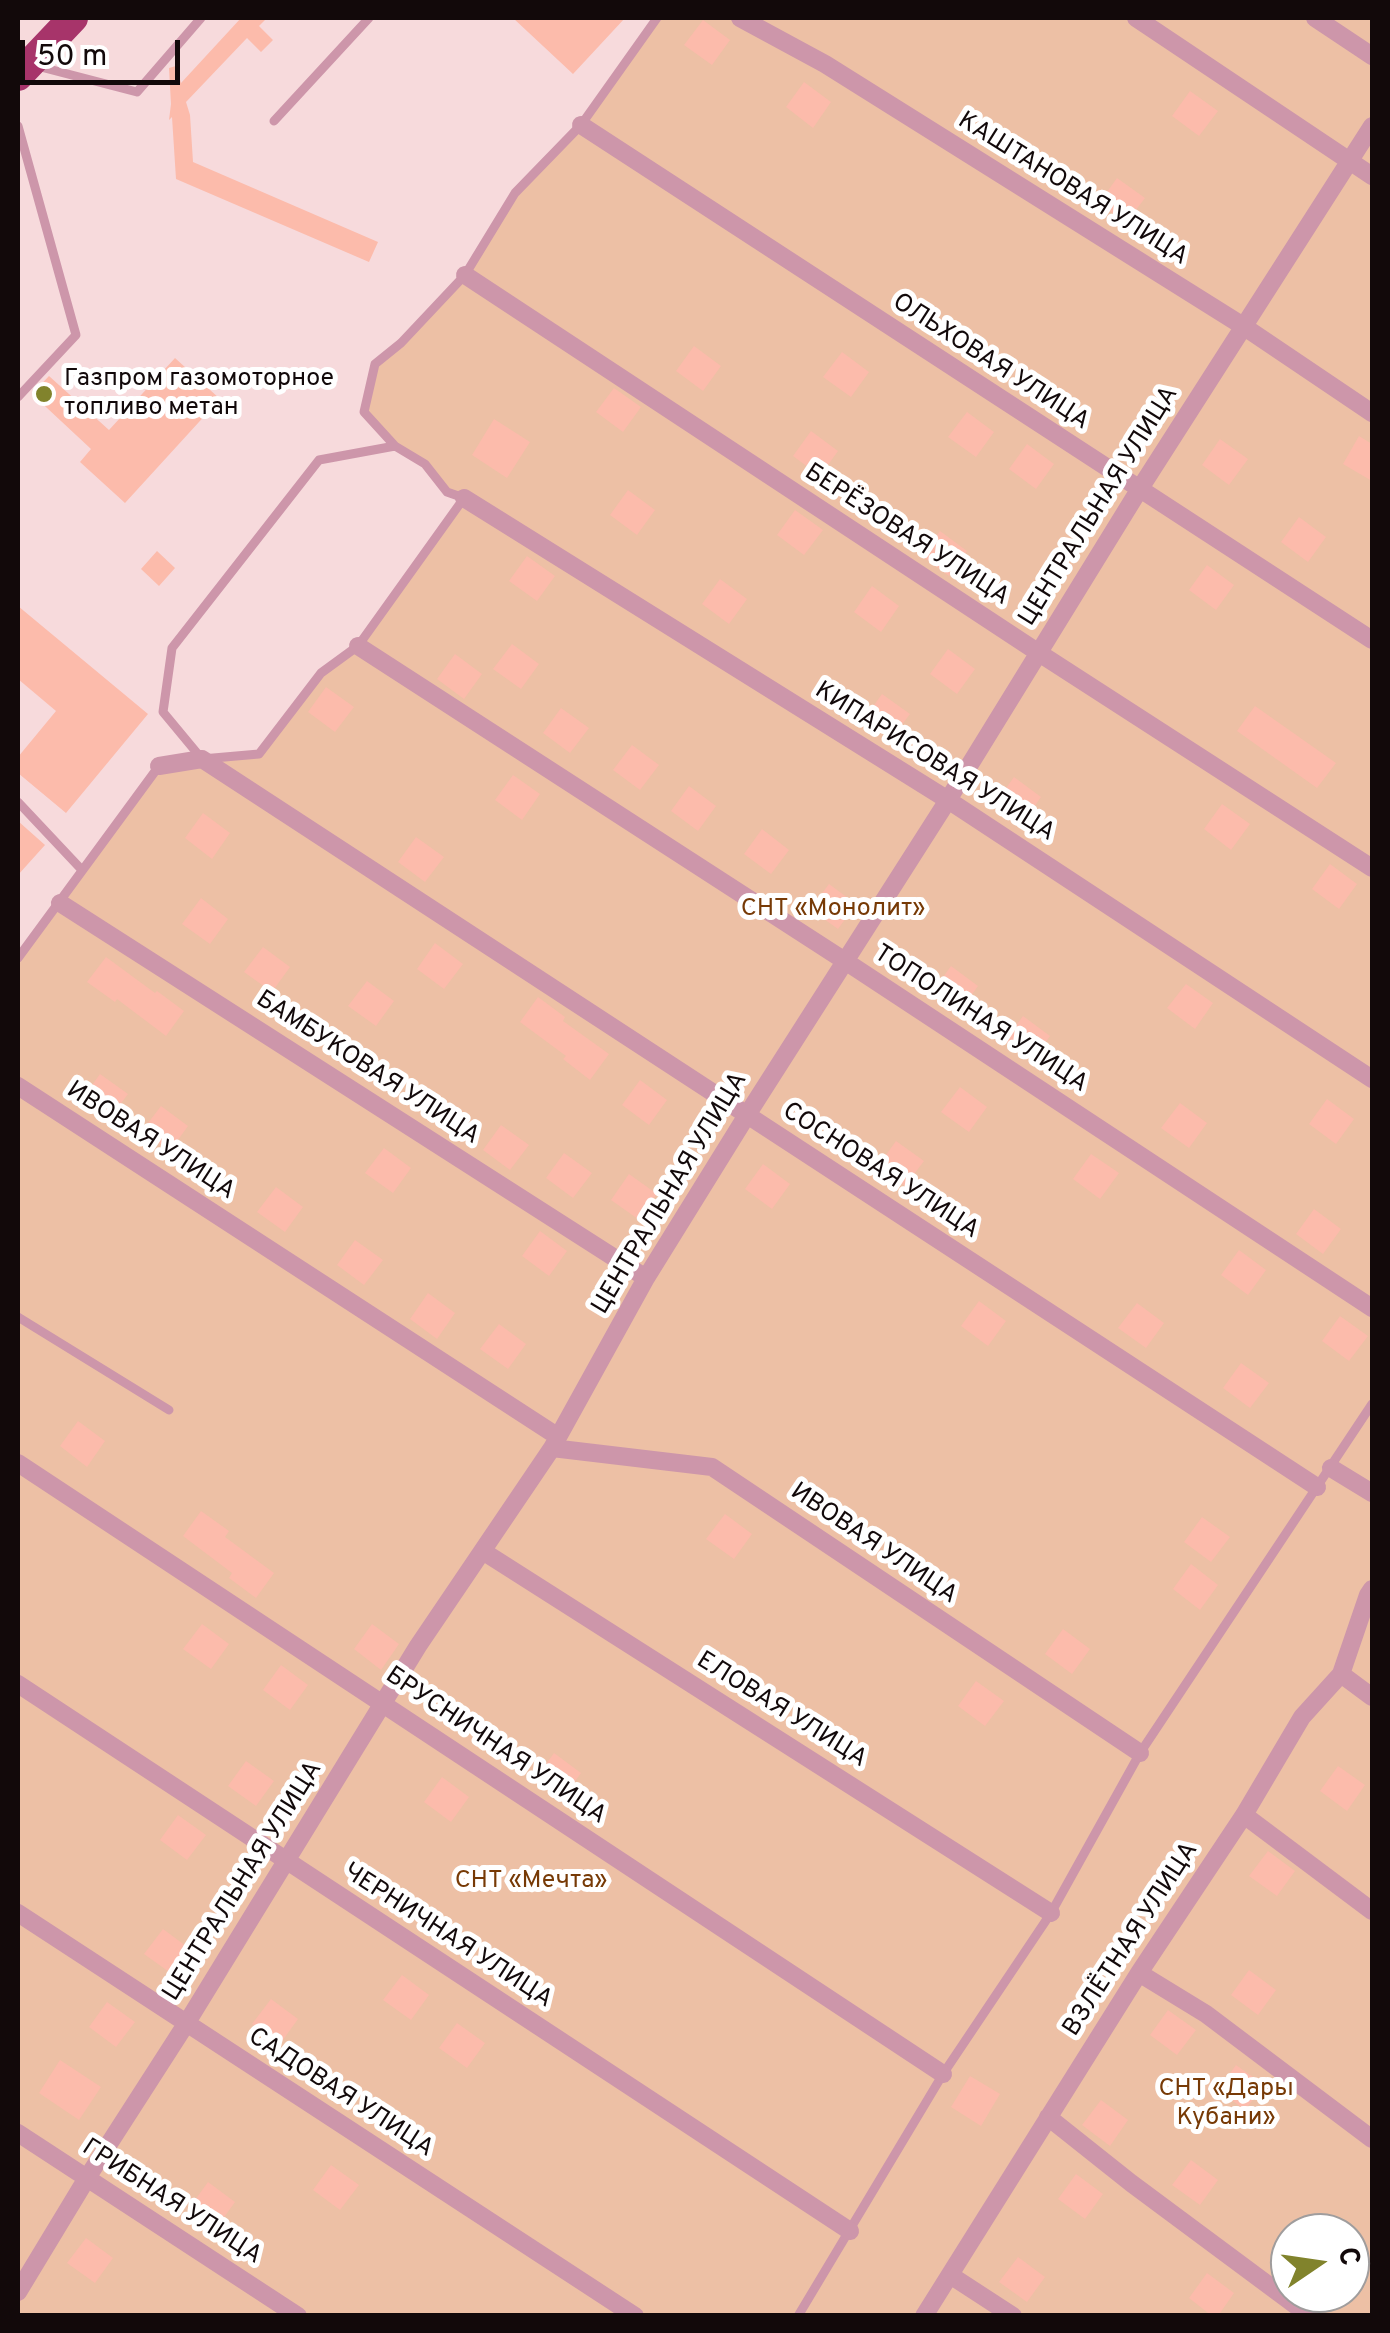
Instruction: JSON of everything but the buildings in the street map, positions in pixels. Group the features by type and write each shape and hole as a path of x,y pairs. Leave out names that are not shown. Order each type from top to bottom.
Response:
{"highway":[{"path":"23,70 73,18"}],"street":[{"name":"КАШТАНОВАЯ УЛИЦА","path":"740,18 825,64 1243,326 1372,413"},
{"path":"1136,18 1372,176"},
{"path":"1316,18 1372,56"},
{"name":"ОЛЬХОВАЯ УЛИЦА","path":"581,125 1372,640"},
{"name":"ЦЕНТРАЛЬНАЯ УЛИЦА","path":"18,2292 418,1646 555,1442 646,1278 747,1115 1372,126"},
{"name":"БЕРЁЗОВАЯ УЛИЦА","path":"465,275 1372,868"},
{"name":"КИПАРИСОВАЯ УЛИЦА","path":"464,498 948,800 1372,1078"},
{"name":"ТОПОЛИНАЯ УЛИЦА","path":"358,646 1372,1308"},
{"path":"159,766 202,759"},
{"name":"СОСНОВАЯ УЛИЦА","path":"202,759 1317,1486"},
{"name":"БАМБУКОВАЯ УЛИЦА","path":"60,903 646,1278"},
{"name":"ИВОВАЯ УЛИЦА","path":"18,1086 555,1442 712,1468 1140,1752"},
{"name":"БРУСНИЧНАЯ УЛИЦА","path":"18,1463 943,2074"},
{"path":"1331,1468 1372,1492"},
{"name":"ЕЛОВАЯ УЛИЦА","path":"484,1552 1051,1913"},
{"name":"ВЗЛЁТНАЯ УЛИЦА","path":"924,2316 1139,1972 1244,1815 1302,1717 1341,1674 1372,1589"},
{"path":"1341,1674 1372,1697"},
{"name":"ЧЕРНИЧНАЯ УЛИЦА","path":"18,1684 850,2231"},
{"path":"1244,1815 1372,1911"},
{"name":"САДОВАЯ УЛИЦА","path":"18,1913 635,2316"},
{"path":"1139,1972 1206,2014 1372,2139"},
{"path":"1048,2117 1310,2316"},
{"name":"ГРИБНАЯ УЛИЦА","path":"18,2132 298,2316"},
{"path":"950,2275 1013,2316"}],"lane":[{"path":"23,70 137,92 202,18"},
{"path":"274,121 369,18"},
{"path":"395,446 319,460 172,648 163,712 202,759 260,754 321,673 358,646 464,498 447,492 425,464 395,446 364,412 375,364 401,343 465,275 516,193 581,125 657,18"},
{"path":"18,126 76,334 18,397"},
{"path":"18,958 159,766"},
{"path":"18,802 81,868"},
{"path":"18,1316 169,1410"},
{"path":"798,2316 943,2074 1051,1913 1140,1752 1372,1404"}],"green space":[{"path":"657,18 1372,18 1372,2315 18,2315 18,958 159,766 260,754 321,673 358,646 463,499 447,492 425,464 395,446 364,412 375,364 465,275 515,193 581,125"}],"place":[{"name":"Газпром газомоторное топливо метан","path":"44,394"}],"park label":[{"name":"СНТ «Монолит»","path":"833,910"},
{"name":"СНТ «Мечта»","path":"531,1882"},
{"name":"СНТ «Дары Кубани»","path":"1226,2104"}]}
